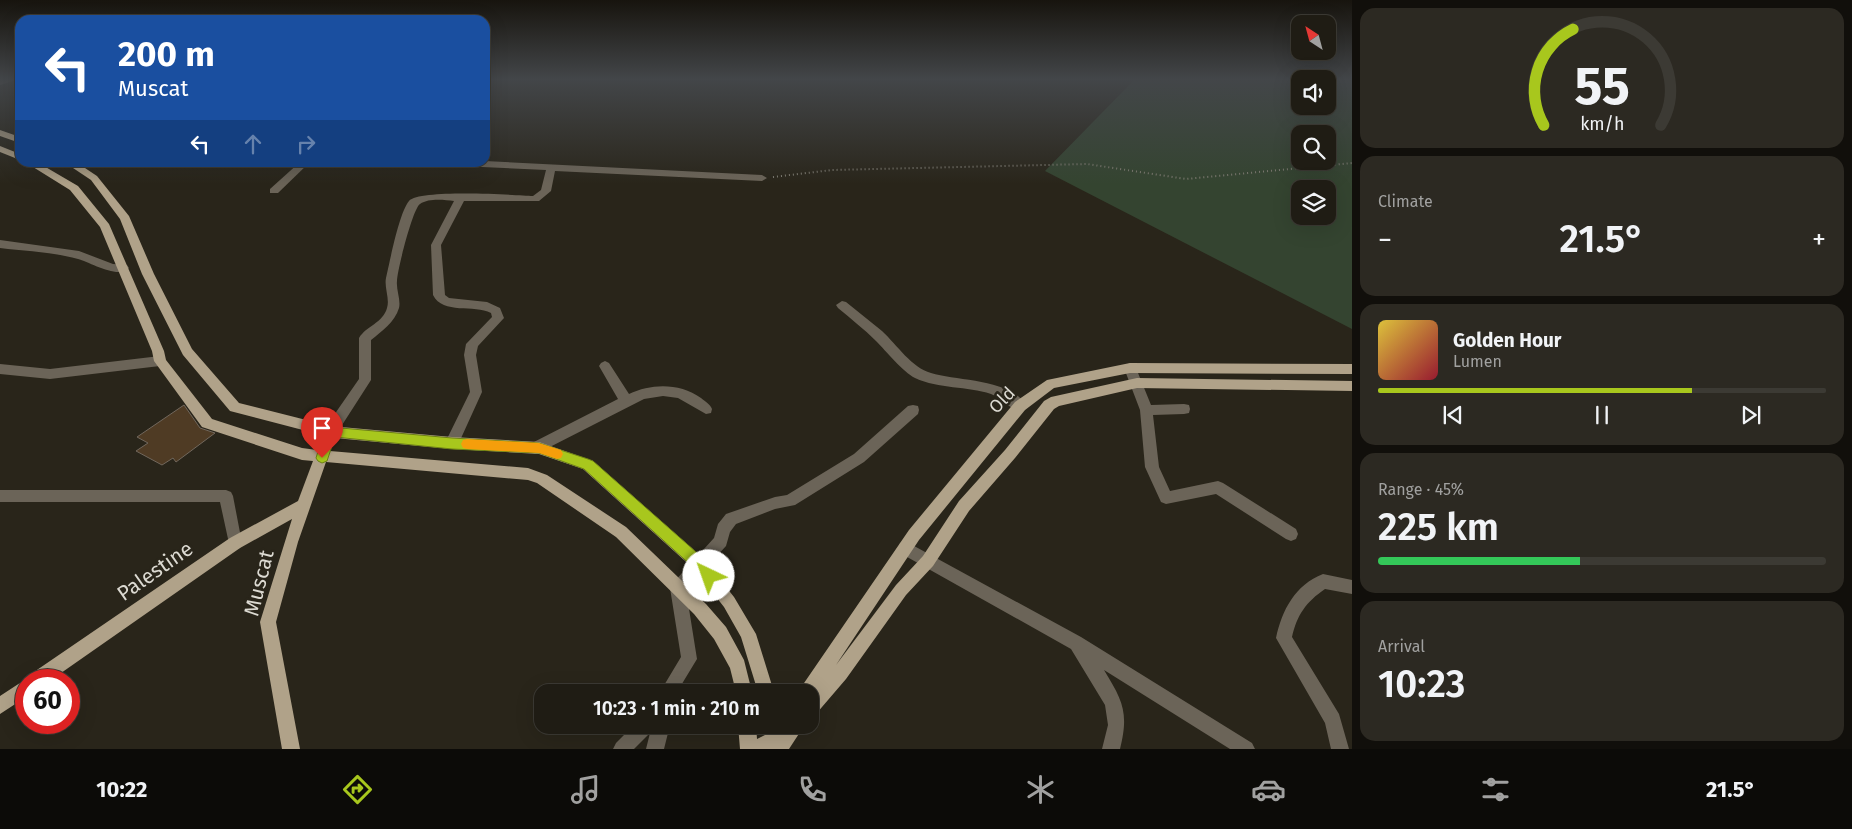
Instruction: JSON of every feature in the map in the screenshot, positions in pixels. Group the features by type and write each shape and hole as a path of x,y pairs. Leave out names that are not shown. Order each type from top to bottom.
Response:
{"main road":[{"path":"0,134 15,138"},
{"path":"0,149 15,155"},
{"path":"38,167 74,188 104,226 158,351 160,361 207,423 302,454 322,458 528,474 542,480 621,532 678,588 718,629 738,666 742,684"},
{"path":"76,167 94,178 125,218 148,274 187,352 235,407 330,432 535,448 588,465 699,564 730,602 748,634 764,684"},
{"name":"Old","path":"813,684 905,548 1020,406 1051,384 1130,368 1352,369"},
{"path":"819,698 840,673 901,590 928,562 964,506 1010,454 1049,405 1056,401 1137,383 1352,386"},
{"name":"Muscat","path":"291,749 268,622 303,506 330,432"},
{"name":"Palestine","path":"53,669 235,543 303,506"},
{"path":"0,706 15,695"},
{"path":"748,734 749,749"},
{"path":"755,749 788,734"}],"street":[{"path":"490,165 762,178"},
{"path":"274,191 300,167"},
{"path":"330,432 365,380 365,338 383,324 392,308 391,281 412,204 418,200 434,197 535,199 546,191 551,168"},
{"path":"452,443 476,392 470,355 472,344 498,318 496,311 491,307 447,302 441,299 439,295 436,245 461,197"},
{"path":"0,244 79,256 112,268 123,268"},
{"path":"842,305 878,335 918,374 933,379 996,390 1020,406"},
{"path":"0,368 50,374 160,361"},
{"path":"605,366 626,401"},
{"path":"1130,368 1146,410 1152,467 1166,498 1218,487 1291,534"},
{"path":"535,448 626,401 648,392 685,395 706,409"},
{"path":"1146,410 1184,409"},
{"path":"674,684 689,659 678,588 721,541 723,529 731,519 775,503 790,501 859,458 913,410"},
{"path":"0,496 226,496 235,543"},
{"path":"905,548 1075,644 1246,749"},
{"path":"1340,749 1333,720 1284,638 1289,615 1306,592 1323,581 1352,587"},
{"path":"1075,644 1101,679 1111,701 1117,722 1111,749"},
{"path":"622,749 637,734"},
{"path":"655,749 659,734"}],"path":[{"path":"762,178 832,170 1087,164 1186,179 1352,163"}],"green space":[{"path":"1101,114 1352,114 1352,329 1045,171"}],"building":[{"path":"184,405 200,428 215,433 176,462 173,458 162,465 136,451 148,443 137,437"}],"slow traffic":[{"path":"467,444 539,448 557,454"}],"route":[{"path":"322,458 330,432 452,443 539,448 588,465 699,564 709,576"}]}
